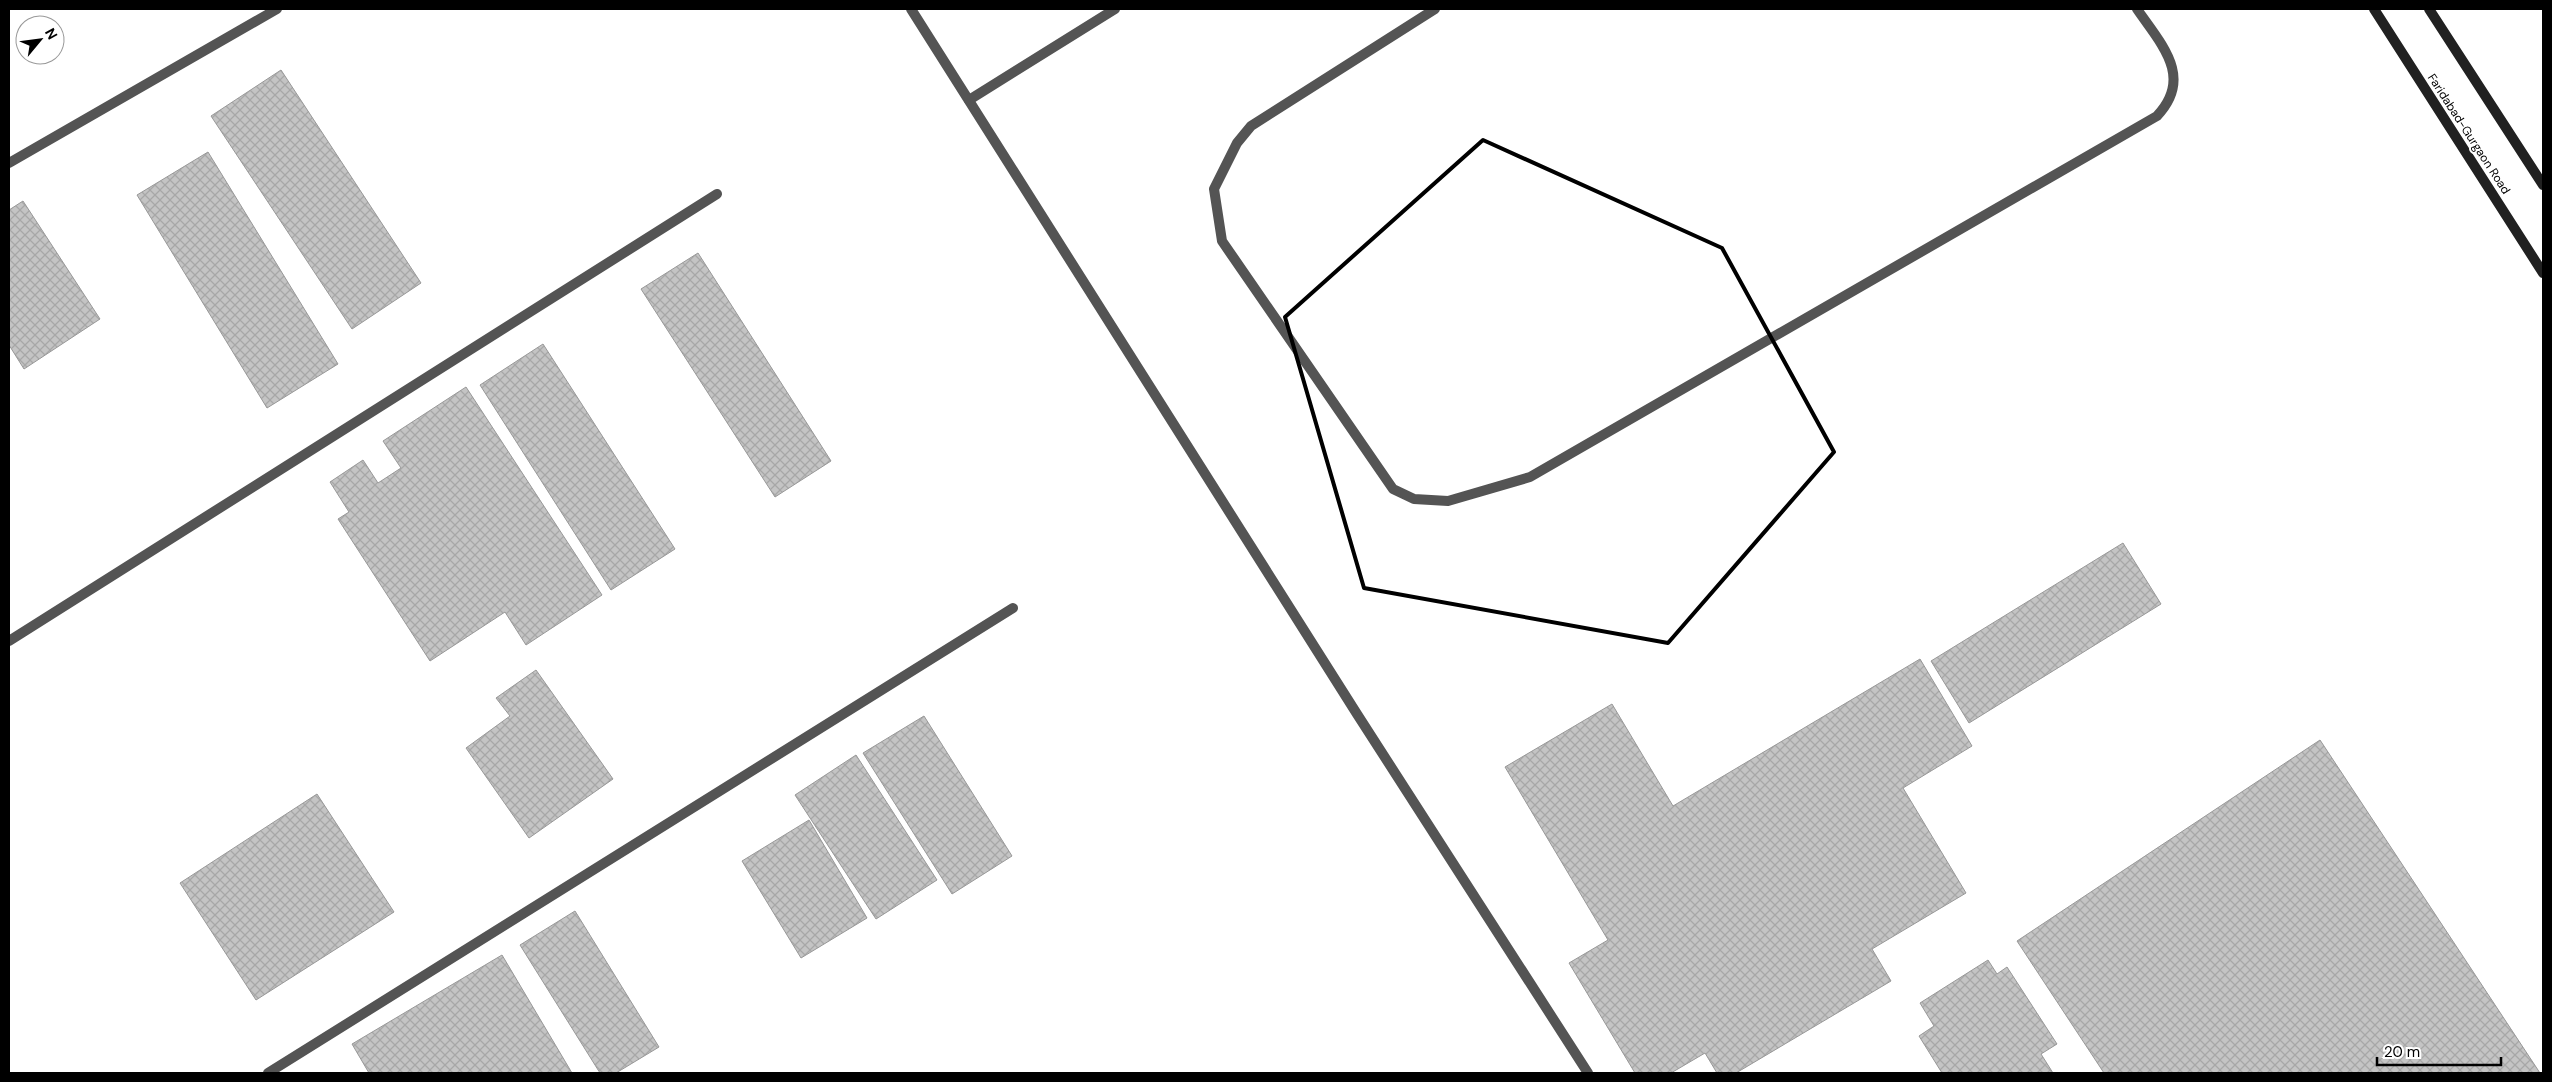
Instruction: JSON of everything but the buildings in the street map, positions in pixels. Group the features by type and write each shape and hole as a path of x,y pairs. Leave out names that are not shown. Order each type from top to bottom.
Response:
{"main road":[{"name":"Faridabad-Gurgaon Road","path":"2374,9 2543,274"},
{"path":"2429,9 2543,184"}],"street":[{"path":"9,163 277,9"},
{"path":"911,9 1352,706 1588,1073"},
{"path":"968,100 1115,9"},
{"path":"1436,9 1252,126 1237,142 1214,189 1222,241 1393,489 1414,499 1448,501 1530,477 2157,116 2170,103 2175,87 2170,58 2137,9"},
{"path":"9,641 718,194"},
{"path":"268,1073 1013,608"}],"highlighted area":[{"path":"1483,140 1722,248 1834,452 1668,643 1364,588 1285,317"}]}
